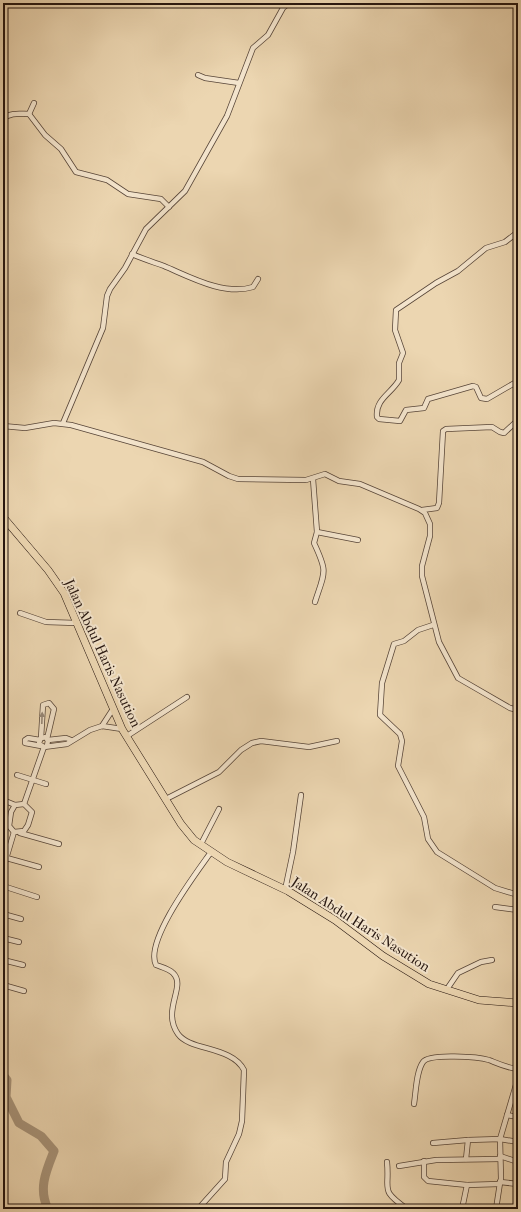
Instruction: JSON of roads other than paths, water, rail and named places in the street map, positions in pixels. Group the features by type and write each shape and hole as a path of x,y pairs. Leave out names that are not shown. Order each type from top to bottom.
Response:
{"main road":[{"name":"Jalan Abdul Haris Nasution","path":"3,517 48,570 64,594 122,729 181,824 194,840 227,862 285,890 335,920 383,956 429,984 479,1000 518,1003"}],"street":[{"path":"63,423 103,328 109,292 146,229 182,195 227,116 253,48 268,35 283,8 289,3"},
{"path":"198,75 205,78 239,83"},
{"path":"28,114 34,103"},
{"path":"3,119 8,115 21,112 28,114 45,135 61,149 76,172 107,180 128,194 161,199 169,207"},
{"path":"518,232 505,242 486,248 458,271 436,282 396,310 395,330 403,350 398,368 399,380 382,399 376,412 376,417 379,419 400,421 407,409 424,408 428,399 473,386 476,387 481,398 486,399 518,381"},
{"path":"132,254 194,280 221,287 247,289 253,287 258,279"},
{"path":"3,426 25,428 45,424 63,423 203,462 235,478 313,479 322,475 328,475 339,481 360,484 422,510 437,508 439,503 443,431 446,429 492,427 503,433 518,420"},
{"path":"313,479 317,532 314,543 324,564 325,573 315,602"},
{"path":"422,510 428,518 430,524 430,536 422,573 433,625 441,646 458,678 510,708 518,710"},
{"path":"317,532 358,540"},
{"path":"20,613 46,622 76,623"},
{"path":"433,625 418,630 404,641 394,644 382,683 380,715 400,734 402,741 398,766 424,817 428,839 437,852 496,888 518,895"},
{"path":"127,736 187,697"},
{"path":"24,804 48,739 54,709 49,703 43,705 40,739 44,747"},
{"path":"102,726 113,709"},
{"path":"71,740 67,738 28,738 25,740 25,743 44,747 67,744 71,740 90,730 102,726 122,729"},
{"path":"166,799 219,772 241,750 252,743 261,741 309,747 337,741"},
{"path":"17,775 46,784"},
{"path":"285,890 293,852 300,795"},
{"path":"3,800 15,806 24,804"},
{"path":"20,833 26,829 32,812 24,804"},
{"path":"15,806 11,812 9,826 14,832 59,844"},
{"path":"201,844 220,809"},
{"path":"3,869 5,857 14,832"},
{"path":"198,1209 225,1179 226,1162 239,1134 242,1121 244,1070 235,1060 212,1049 193,1043 178,1034 172,1021 171,1012 178,989 176,977 170,971 156,965 154,959 164,923 211,852"},
{"path":"5,857 39,867"},
{"path":"3,886 37,896"},
{"path":"495,907 518,910"},
{"path":"3,914 21,919"},
{"path":"3,938 20,942"},
{"path":"3,960 23,965"},
{"path":"447,990 458,973 482,962 492,960"},
{"path":"3,985 24,991"},
{"path":"414,1104 422,1063 428,1058 440,1056 489,1060 502,1066 518,1069"},
{"path":"496,1209 500,1183 500,1139 507,1115 516,1095 518,1078"},
{"path":"507,1115 518,1117"},
{"path":"433,1143 500,1139 518,1142"},
{"path":"466,1159 468,1140"},
{"path":"399,1166 424,1162 466,1159 500,1158 518,1162"},
{"path":"387,1162 388,1174 386,1185 388,1192 395,1200 407,1209"},
{"path":"424,1162 425,1180 467,1185 496,1185 500,1183 518,1184"},
{"path":"462,1209 467,1185"}],"waterway":[{"path":"3,1075 7,1080 6,1097 19,1123 41,1136 54,1151 46,1173 43,1187 45,1202 48,1209"}]}
